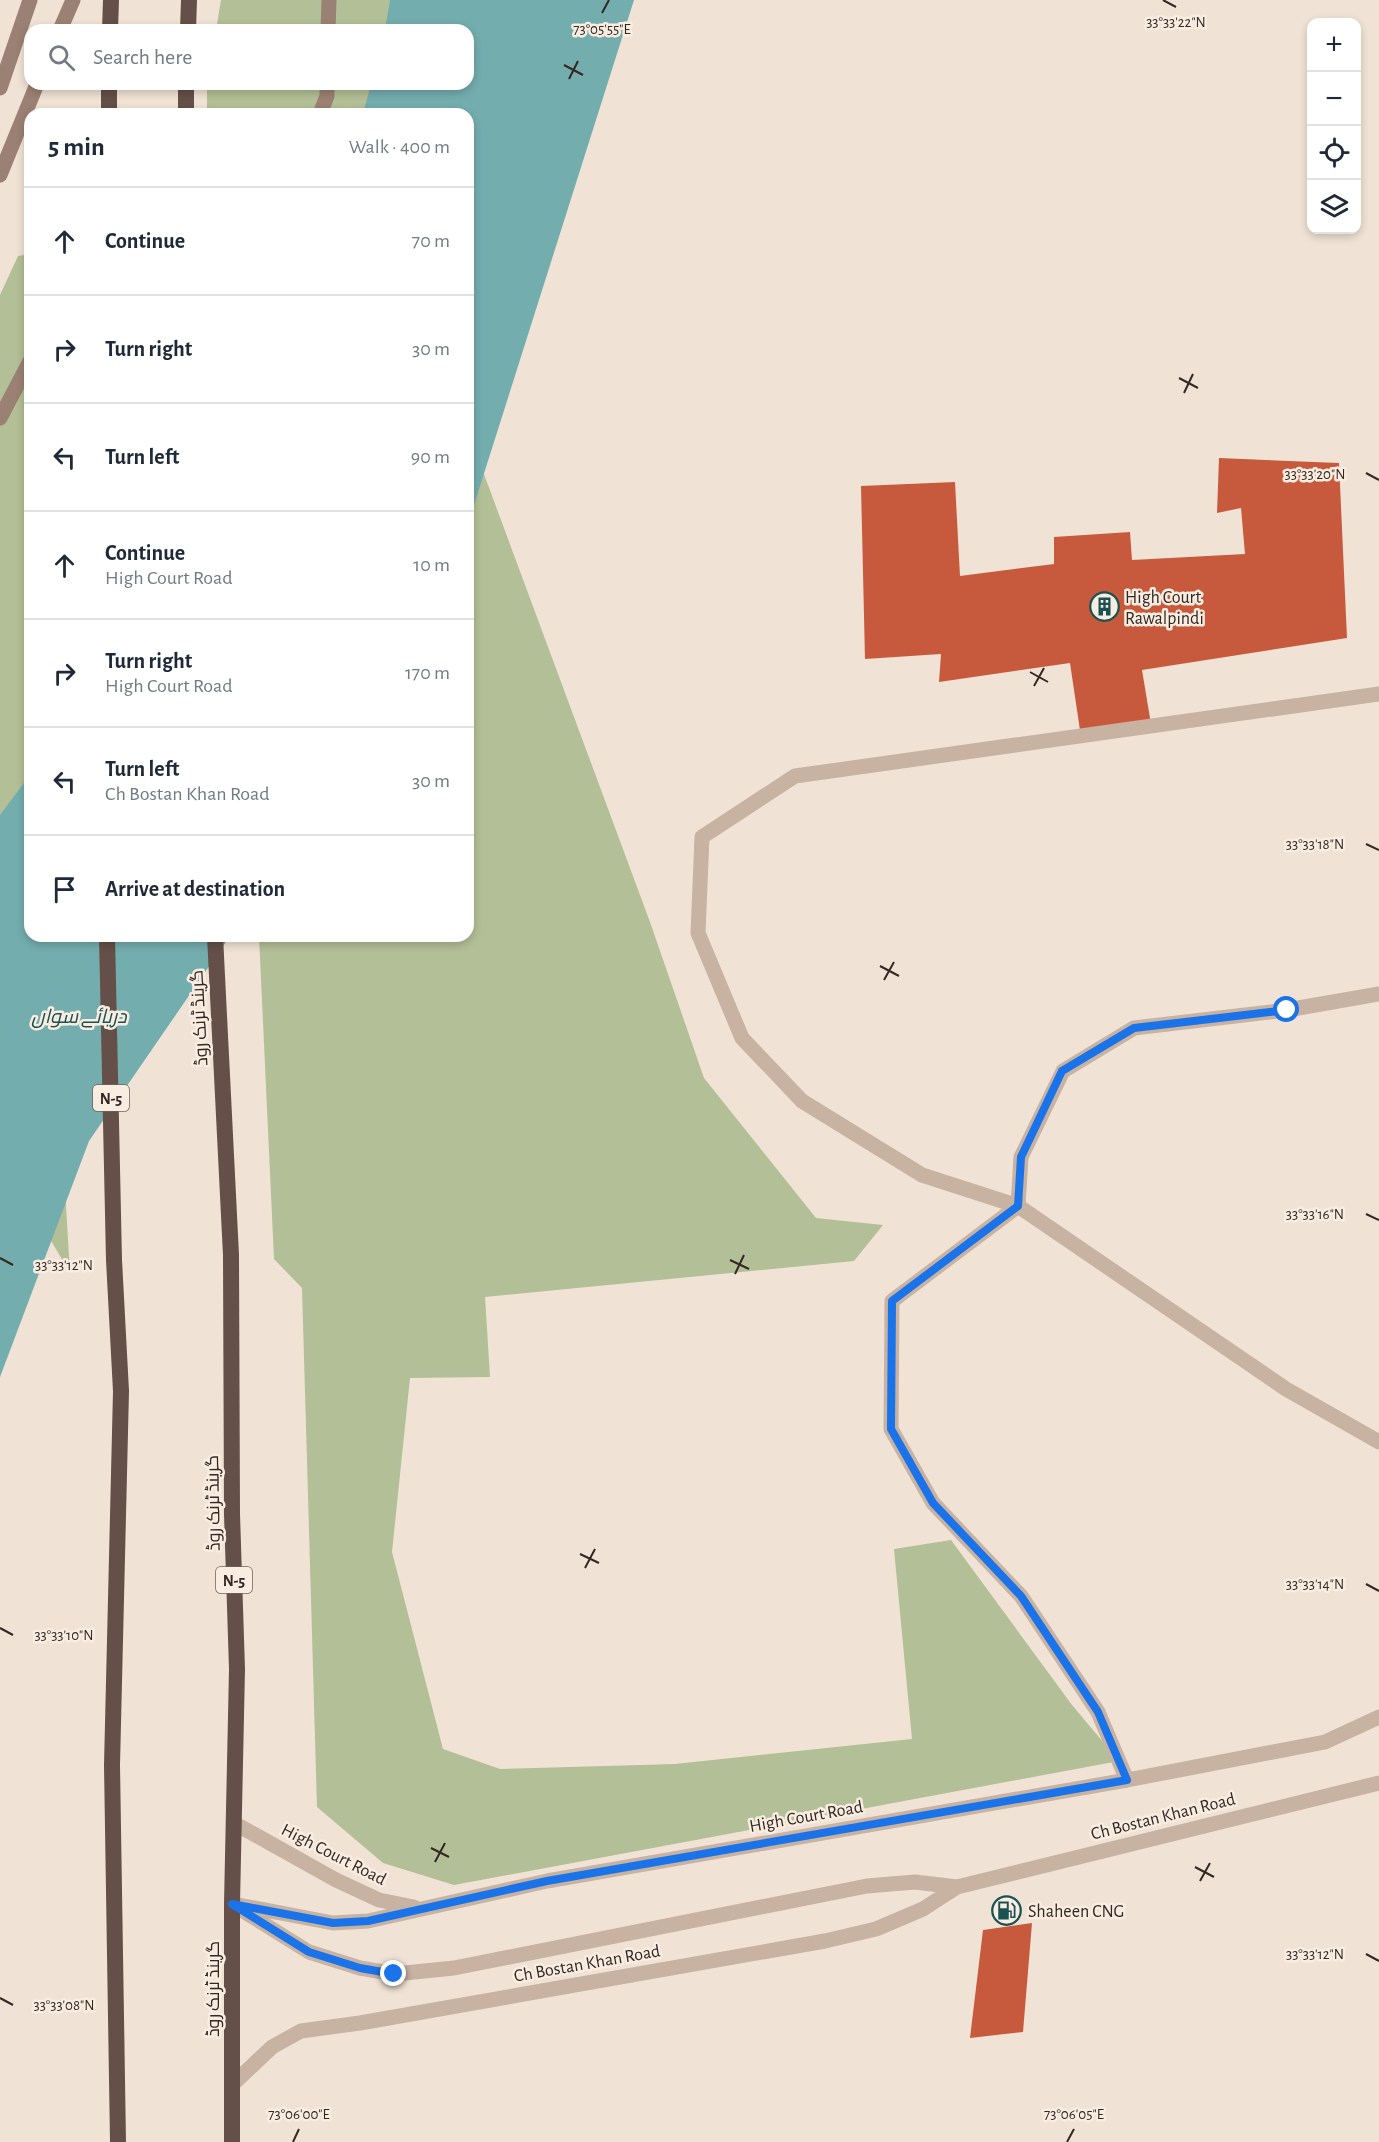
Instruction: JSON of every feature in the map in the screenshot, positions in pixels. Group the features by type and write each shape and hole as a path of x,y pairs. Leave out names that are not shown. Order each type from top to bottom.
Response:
{"highway":[{"path":"110,24 111,0"},
{"path":"188,24 189,0"},
{"path":"109,90 109,108"},
{"path":"186,90 186,108"},
{"name":"N-5","path":"107,942 114,1260 121,1391 112,1765 118,2142"},
{"name":"گرینڈ ٹرنک روڈ","path":"215,942 231,1255 232,1514 237,1670 232,1904 232,2142"}],"main road":[{"path":"0,88 30,0"},
{"path":"63,24 73,0"},
{"path":"328,24 329,0"},
{"path":"27,108 35,90"},
{"path":"323,108 327,90"},
{"path":"0,175 24,116"},
{"path":"0,418 24,372"}],"street":[{"path":"1379,694 795,776 702,837 698,933 742,1038 802,1101 922,1175 1018,1206 1286,1389 1379,1442"},
{"path":"1127,1780 1098,1712 1021,1596 933,1503 891,1429 892,1301 1018,1206 1021,1157 1062,1071 1134,1028 1287,1010 1379,994"},
{"name":"High Court Road","path":"232,1904 333,1923 368,1921 547,1881 1127,1780 1325,1742 1379,1717"},
{"name":"Ch Bostan Khan Road","path":"233,2084 272,2047 301,2031 371,2021 825,1941 876,1929 923,1909 957,1887 1379,1783"},
{"name":"High Court Road","path":"234,1823 336,1880 379,1900 419,1908"},
{"name":"Ch Bostan Khan Road","path":"232,1904 309,1952 360,1968 394,1974 454,1968 867,1886 915,1882 957,1887"}],"green space":[{"path":"221,0 415,0 410,24 217,24"},
{"path":"207,90 396,90 392,108 207,108"},
{"path":"24,255 24,942 50,942 70,1273 0,1154 0,295 18,256"},
{"path":"474,447 650,922 704,1078 816,1218 883,1225 854,1261 485,1297 490,1377 410,1378 392,1552 443,1749 500,1769 675,1764 912,1739 894,1549 951,1540 1072,1705 1119,1761 454,1885 383,1863 317,1807 302,1288 274,1259 259,942 474,942"}],"water":[{"path":"390,0 634,0 474,505 474,108 365,108 369,90 474,90 474,24 386,24"},
{"name":"دریائے سواں","path":"24,783 24,942 226,942 89,1141 0,1377 0,815"}],"building":[{"name":"High Court Rawalpindi","path":"1219,458 1339,463 1347,638 1142,670 1151,724 1081,737 1070,663 939,682 941,654 865,659 861,486 955,482 960,576 1054,564 1054,537 1130,532 1132,560 1245,554 1241,508 1217,513"},
{"path":"1032,1923 1023,2032 970,2038 983,1930"}],"place":[{"name":"High Court Rawalpindi","path":"1104,607"},
{"name":"Shaheen CNG","path":"1007,1911"}],"route":[{"path":"394,1974 360,1968 309,1952 232,1904 333,1923 368,1921 547,1881 1127,1780 1098,1712 1021,1596 933,1503 891,1429 892,1301 1018,1206 1021,1157 1062,1071 1134,1028 1287,1010"}]}
